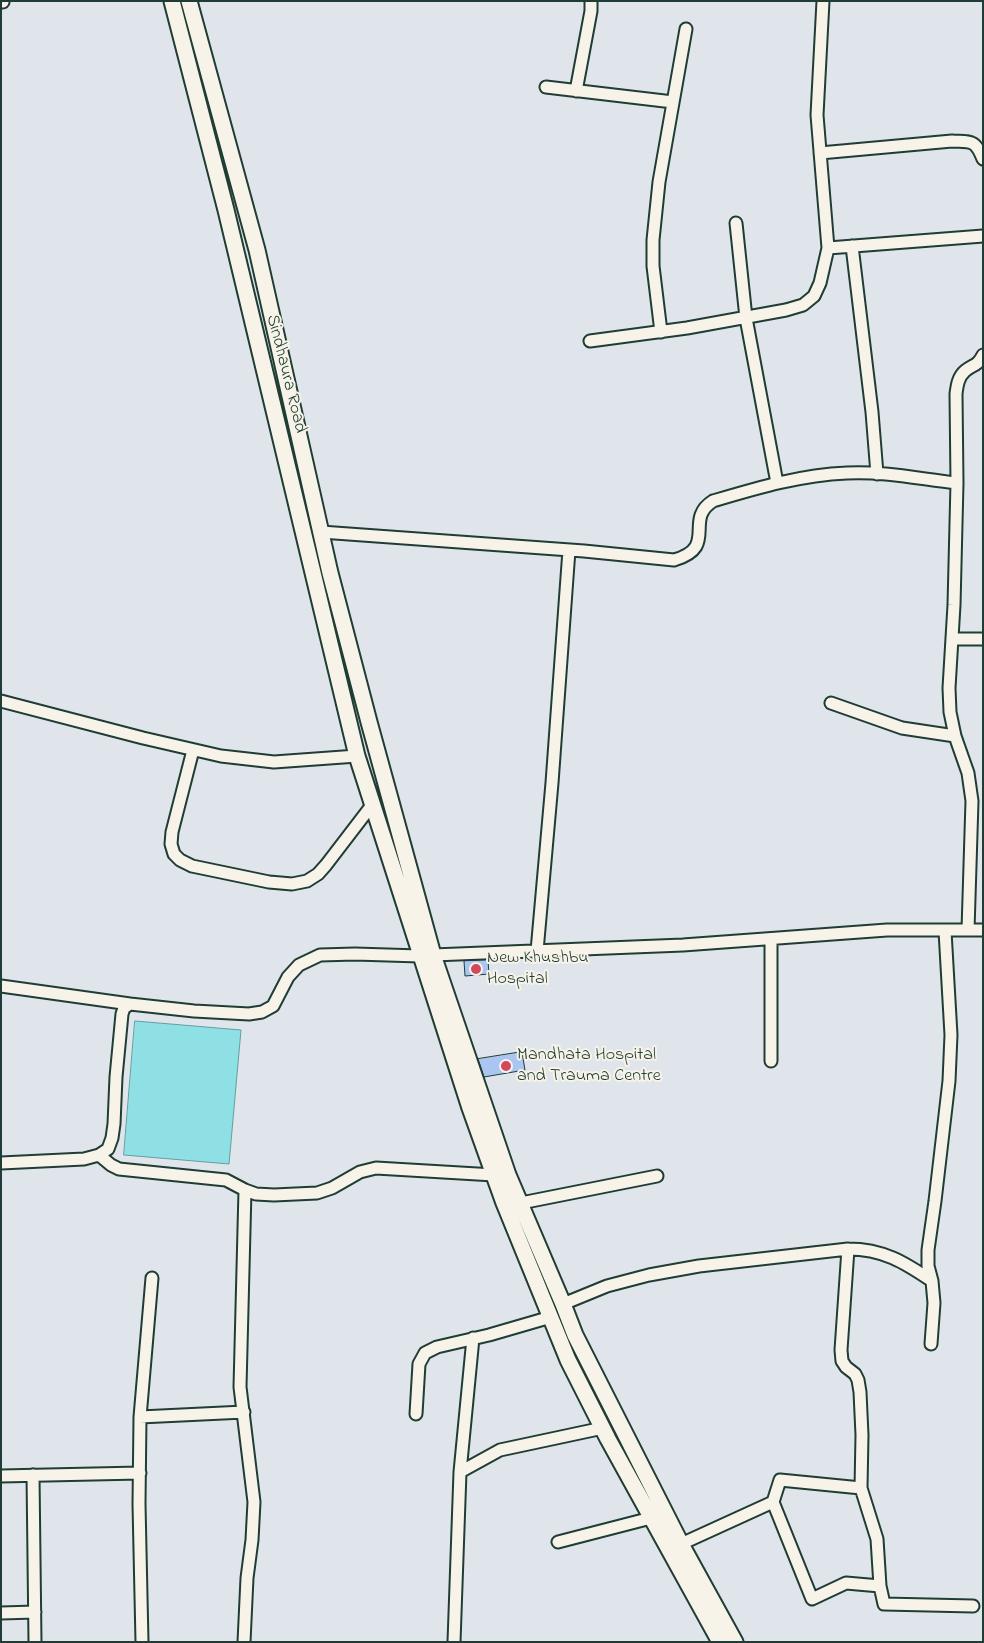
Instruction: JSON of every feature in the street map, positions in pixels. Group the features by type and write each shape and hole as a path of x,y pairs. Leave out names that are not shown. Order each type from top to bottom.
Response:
{"street":[{"name":"Sindhaura Road","path":"172,1 230,228 357,756 372,805 427,955"},
{"path":"190,1 257,250 321,532 368,722 427,955 470,1108 504,1203 568,1360 602,1428 720,1642"},
{"path":"576,91 591,11 591,1"},
{"path":"590,341 661,332 786,310 802,306 814,296 820,282 828,248 817,114 823,1"},
{"path":"661,332 653,266 653,240 659,182 686,29"},
{"path":"546,87 673,102"},
{"path":"820,153 952,141 971,142 978,146 983,159"},
{"path":"736,223 746,318 777,483"},
{"path":"828,248 983,236"},
{"path":"852,246 878,474"},
{"path":"968,930 971,855 977,814 972,801 968,773 955,736 950,712 949,688 954,605 957,483 956,394 958,381 964,372 982,360"},
{"path":"321,532 569,550 674,560 694,551 699,542 701,514 706,505 713,501 777,483 808,476 848,473 878,474 957,483"},
{"path":"538,951 569,550"},
{"path":"952,639 983,638"},
{"path":"1,701 221,756 274,762 357,756"},
{"path":"831,703 902,728 955,736"},
{"path":"193,750 172,832 171,844 174,854 180,860 192,866 269,882 292,884 307,881 326,866 372,805"},
{"path":"971,855 983,856"},
{"path":"1,986 130,1004 249,1014 262,1012 273,1006 288,977 299,965 320,955 427,955 538,951 682,945 887,930 983,930"},
{"path":"931,1344 934,1303 932,1281 928,1266 928,1250 948,1091 951,1035 945,931"},
{"path":"770,939 771,1061"},
{"path":"427,955 508,1175 563,1304 574,1335 681,1544 735,1642"},
{"path":"1,1162 84,1158 99,1155 108,1149 112,1138 122,1014 124,1008 130,1004"},
{"path":"99,1155 119,1169 226,1180 256,1194 274,1195 317,1193 332,1188 360,1172 376,1168 494,1175"},
{"path":"521,1203 657,1176"},
{"path":"244,1642 247,1578 254,1502 240,1387 245,1190"},
{"path":"563,1304 607,1286 649,1275 699,1266 848,1249 863,1249 882,1253 904,1262 932,1281"},
{"path":"848,1249 841,1350 842,1361 855,1374 858,1380 862,1435 861,1488 876,1539 880,1586 884,1604 973,1606"},
{"path":"142,1642 140,1417 152,1278"},
{"path":"416,1414 420,1364 425,1353 437,1347 551,1317"},
{"path":"454,1642 460,1472 473,1338"},
{"path":"140,1417 244,1412"},
{"path":"460,1472 500,1450 602,1428"},
{"path":"1,1476 140,1473"},
{"path":"33,1475 35,1642"},
{"path":"861,1488 780,1480 773,1502 812,1599 846,1584 880,1586"},
{"path":"681,1544 773,1502"},
{"path":"558,1542 651,1518"},
{"path":"1,1612 35,1612"}],"water":[{"path":"135,1021 241,1030 229,1164 124,1155"}],"building":[{"path":"488,960 489,974 465,976 464,961"},
{"path":"522,1052 525,1070 484,1077 478,1059"}],"place":[{"name":"New Khushbu Hospital","path":"476,969"},
{"name":"Mandhata Hospital and Trauma Centre","path":"506,1066"}]}
